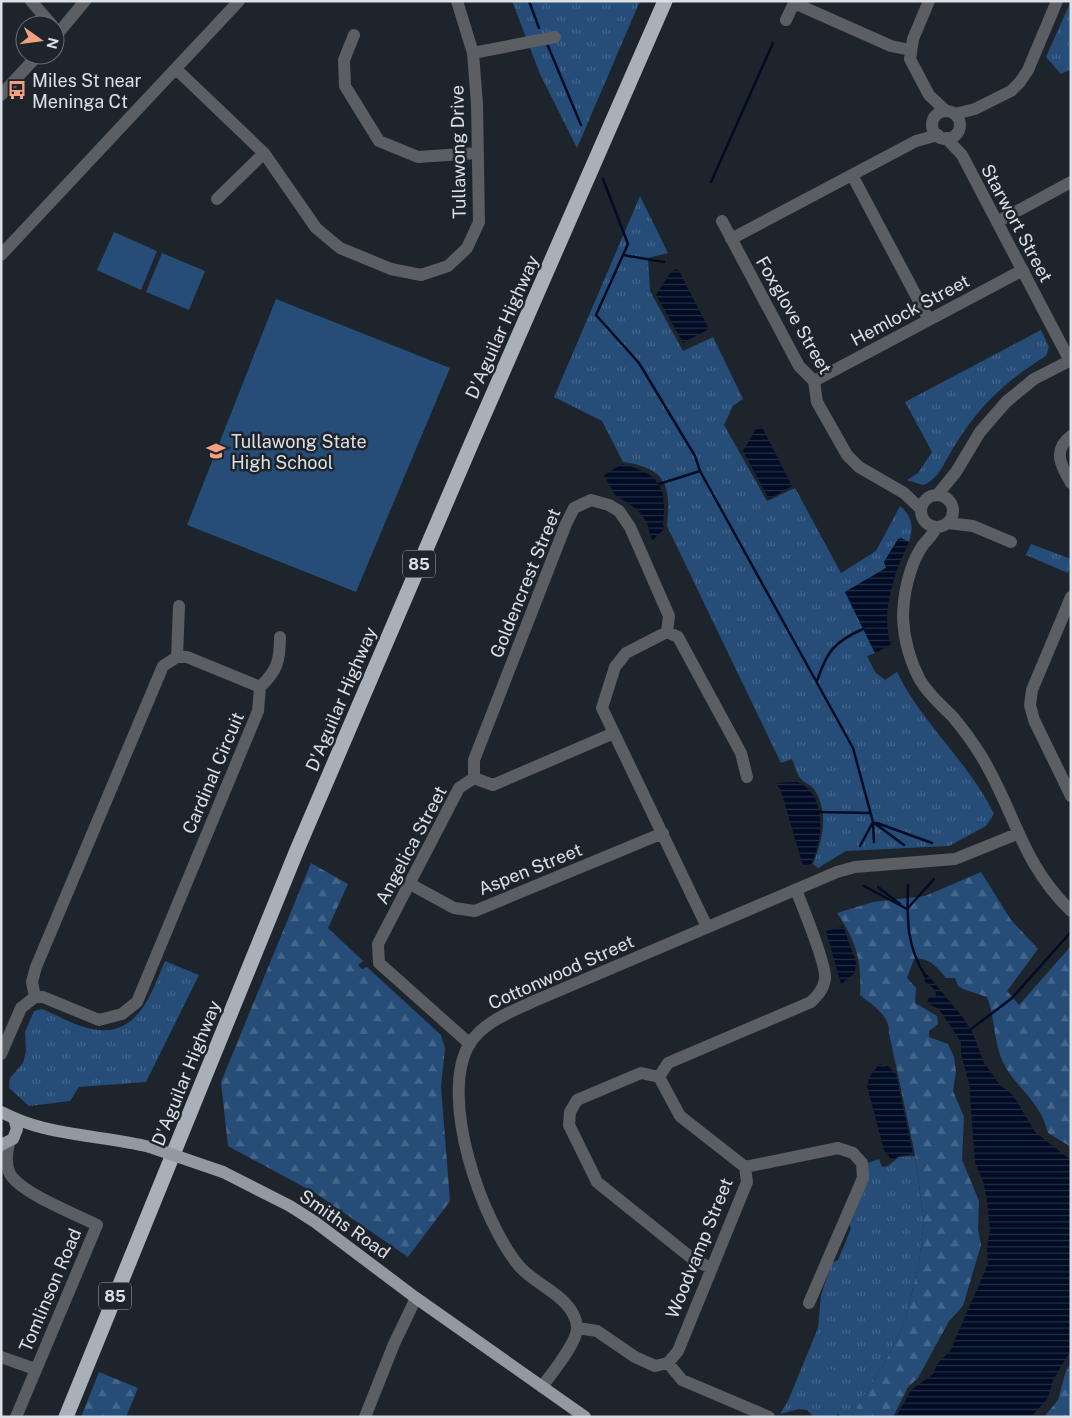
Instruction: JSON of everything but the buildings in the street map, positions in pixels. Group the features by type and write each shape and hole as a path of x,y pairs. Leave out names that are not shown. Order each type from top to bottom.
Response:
{"highway":[{"name":"D'Aguilar Highway","path":"66,1417 297,850 472,442 665,1"}],"main road":[{"name":"Smiths Road","path":"5,1111 53,1130 109,1138 150,1147 223,1172 282,1202 315,1222 416,1298 585,1417"},
{"path":"5,1111 17,1129 8,1143"},
{"name":"Smiths Road","path":"8,1143 28,1134 53,1130"}],"street":[{"path":"31,1 42,15"},
{"path":"65,21 85,1"},
{"path":"1,255 239,1"},
{"name":"Tullawong Drive","path":"176,69 264,153 316,228 340,248 391,269 421,276 448,266 467,248 479,222 473,53 457,1"},
{"path":"786,20 794,2 884,43 910,50 929,1"},
{"path":"731,239 1011,91 1028,70 1057,1"},
{"path":"354,35 344,60 345,86 379,141 418,157 478,153"},
{"path":"473,53 555,36"},
{"name":"Starwort Street","path":"910,50 912,63 946,125 961,146 962,155 1070,360"},
{"path":"1,95 29,65"},
{"path":"217,199 264,153"},
{"path":"852,175 929,320"},
{"path":"997,222 1071,182"},
{"name":"Foxglove Street","path":"722,221 799,366 814,380 817,402 847,455 859,467 904,493 912,493 937,511 1011,542"},
{"name":"Hemlock Street","path":"814,380 1023,270"},
{"path":"1070,360 1034,379 1006,402 980,432 956,472 937,511 934,534 922,548 909,580 903,608 909,652 928,691 958,724 981,755 992,775 1017,834 1043,880 1071,911"},
{"path":"1071,436 1062,446 1059,459 1071,483"},
{"name":"Goldencrest Street","path":"474,778 474,760 566,524 574,508 591,500 599,501 609,505 626,518 669,616 667,632"},
{"path":"1071,598 1032,690 1030,704 1034,720 1071,796"},
{"path":"177,657 179,606"},
{"path":"708,927 602,708 614,667 626,653 667,632 678,637 741,753 747,777"},
{"path":"1,1054 21,1008 35,997 32,982 36,967 163,666 177,657 187,657 260,687 272,676 280,657 280,637"},
{"name":"Cardinal Circuit","path":"35,997 43,998 99,1020 122,1014 137,1002 258,711 260,687"},
{"path":"474,778 493,786 614,733"},
{"name":"Angelica Street","path":"470,1044 379,963 378,944 459,788 474,778"},
{"name":"Aspen Street","path":"410,884 454,908 474,910 663,833"},
{"name":"Cottonwood Street","path":"578,1328 574,1313 565,1303 522,1269 504,1246 481,1194 467,1154 458,1086 462,1064 470,1044 488,1023 532,1002 837,872 855,867 961,858 1017,834"},
{"path":"711,1268 694,1260 597,1182 570,1125 570,1112 577,1100 641,1073 660,1078 668,1063 811,1002 821,993 826,978 810,925 796,890"},
{"name":"Woodvamp Street","path":"660,1078 680,1116 745,1167 747,1182 678,1351 668,1363"},
{"name":"Tomlinson Road","path":"8,1143 6,1155 10,1173 23,1188"},
{"path":"745,1167 838,1148 853,1152 862,1163 862,1178 809,1303"},
{"name":"Tomlinson Road","path":"1,1175 7,1182 97,1225 16,1417"},
{"path":"365,1417 394,1344 416,1298"},
{"path":"542,1387 573,1342 578,1328 597,1331 635,1357 655,1366 668,1363 682,1380 769,1417"},
{"path":"1,1357 35,1369"}],"green space":[{"path":"512,1 640,1 577,148 540,74"},
{"path":"1071,1 1071,69 1061,74 1046,57"},
{"path":"640,196 668,253 648,258 650,291 683,351 713,337 743,399 733,406 724,425 767,501 795,488 841,573 876,551 900,506 911,522 909,542 898,539 884,562 886,568 845,592 875,653 867,656 875,672 885,680 897,672 919,709 972,777 994,814 986,826 949,846 846,851 818,868 813,864 823,827 822,808 819,798 813,788 800,778 792,759 781,763 667,526 668,500 663,481 649,469 623,462 602,421 554,397"},
{"path":"114,232 157,251 141,290 97,270"},
{"path":"162,253 205,271 189,310 146,292"},
{"path":"276,299 450,368 356,592 187,525"},
{"path":"1041,330 1049,347 1046,356 1017,376 982,408 933,479 923,485 907,480 918,473 932,452 905,402"},
{"path":"1031,544 1071,559 1068,573 1026,555"},
{"path":"311,863 348,884 328,928 363,961 358,965 362,969 367,967 441,1035 445,1048 441,1087 450,1201 408,1257 315,1193 228,1146 221,1082"},
{"path":"981,872 1011,920 1038,949 1007,991 1019,1005 1071,946 1071,1147 1048,1133 1036,1106 1006,1068 999,1051 987,997 958,986 955,978 946,978 928,961 914,959 907,978 916,988 915,1003 937,1016 938,1024 929,1031 929,1037 948,1044 954,1057 956,1072 953,1091 964,1117 962,1160 979,1201 978,1229 981,1245 963,1306 949,1321 918,1378 908,1387 893,1417 851,1417 889,1355 906,1318 919,1262 924,1221 915,1155 889,1027 879,1011 860,995 859,962 849,933 837,913 873,902 925,896"},
{"path":"165,961 199,975 146,1082 79,1087 70,1101 29,1106 9,1088 10,1078 23,1063 26,1051 25,1032 34,1011 42,1009 86,1028 108,1030 121,1027 132,1020 148,999"},
{"path":"915,1156 924,1221 919,1262 906,1318 889,1355 851,1417 842,1417 838,1414 835,1417 814,1417 807,1410 799,1409 780,1414 788,1401 818,1328 821,1295 832,1263 838,1260 851,1229 849,1222 868,1181 868,1163 879,1159 882,1167 888,1166 899,1157"},
{"path":"1071,1362 1071,1417 1044,1417 1058,1400 1065,1374"},
{"path":"828,1368 842,1374 834,1393 820,1387"},
{"path":"99,1372 138,1388 126,1417 81,1417"}],"shaded area":[{"path":"676,269 679,271 709,329 683,343 656,295 670,273"},
{"path":"757,427 762,427 792,486 769,499 743,451"},
{"path":"622,464 645,472 653,477 662,491 664,500 663,525 665,528 652,541 647,523 638,510 615,495 604,475"},
{"path":"901,538 909,542 894,579 888,605 887,619 891,645 875,653 845,592 886,568 884,562 898,539"},
{"path":"797,782 810,791 815,799 820,817 819,837 814,856 811,864 803,866 781,791 776,783"},
{"path":"843,926 856,962 855,973 841,984 826,931"},
{"path":"924,975 928,975 964,1019 973,1034 984,1063 1000,1085 1013,1095 1035,1132 1071,1160 1071,1350 1053,1380 1048,1398 1031,1417 896,1417 911,1390 933,1374 937,1364 950,1351 988,1264 987,1249 990,1230 987,1200 983,1181 975,1163 969,1083 961,1054 961,1042 939,1009 927,1003 929,997 935,998 936,993 925,982"},
{"path":"879,1064 888,1066 896,1074 913,1154 898,1156 892,1161 884,1150 867,1086 869,1078"}],"waterway":[{"path":"529,1 539,28"},
{"path":"711,182 773,43"},
{"path":"548,46 581,125"},
{"path":"603,179 628,244 596,315 639,363 695,456 700,471 853,748 873,822 904,845"},
{"path":"623,255 664,262"},
{"path":"659,484 700,471"},
{"path":"817,681 824,662 838,643 863,629"},
{"path":"818,812 869,813"},
{"path":"860,846 873,822"},
{"path":"873,823 874,842"},
{"path":"877,823 932,843"},
{"path":"908,908 934,879"},
{"path":"908,885 908,921 911,943 919,966 926,977"},
{"path":"864,886 907,909"},
{"path":"878,887 900,904"},
{"path":"970,1030 1012,998 1069,934"}],"place":[{"name":"Miles St near Meninga Ct","path":"17,90"},
{"name":"Tullawong State High School","path":"216,451"}]}
